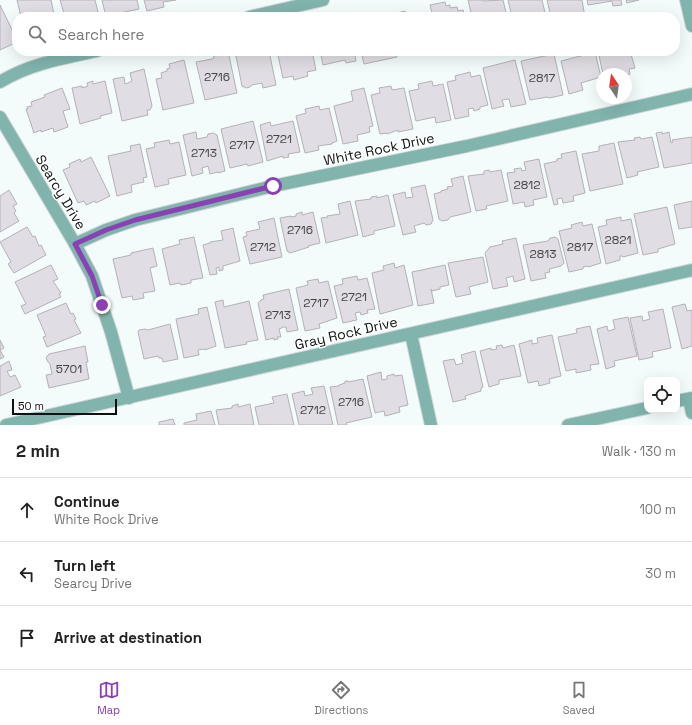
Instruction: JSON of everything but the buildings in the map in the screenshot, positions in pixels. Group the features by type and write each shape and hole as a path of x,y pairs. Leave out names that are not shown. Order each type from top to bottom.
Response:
{"street":[{"path":"271,12 323,0"},
{"path":"686,0 692,26"},
{"path":"0,82 25,69 75,56"},
{"name":"White Rock Drive","path":"75,244 106,230 150,216 273,186 467,146 692,94"},
{"name":"Searcy Drive","path":"0,117 75,244 95,283 111,332 129,398"},
{"name":"Gray Rock Drive","path":"6,425 692,270"},
{"path":"411,334 431,425"},
{"path":"686,399 692,413"},
{"path":"568,425 644,409"}],"route":[{"path":"102,305 92,276 75,244 87,240 106,230 135,220 273,186"}]}
